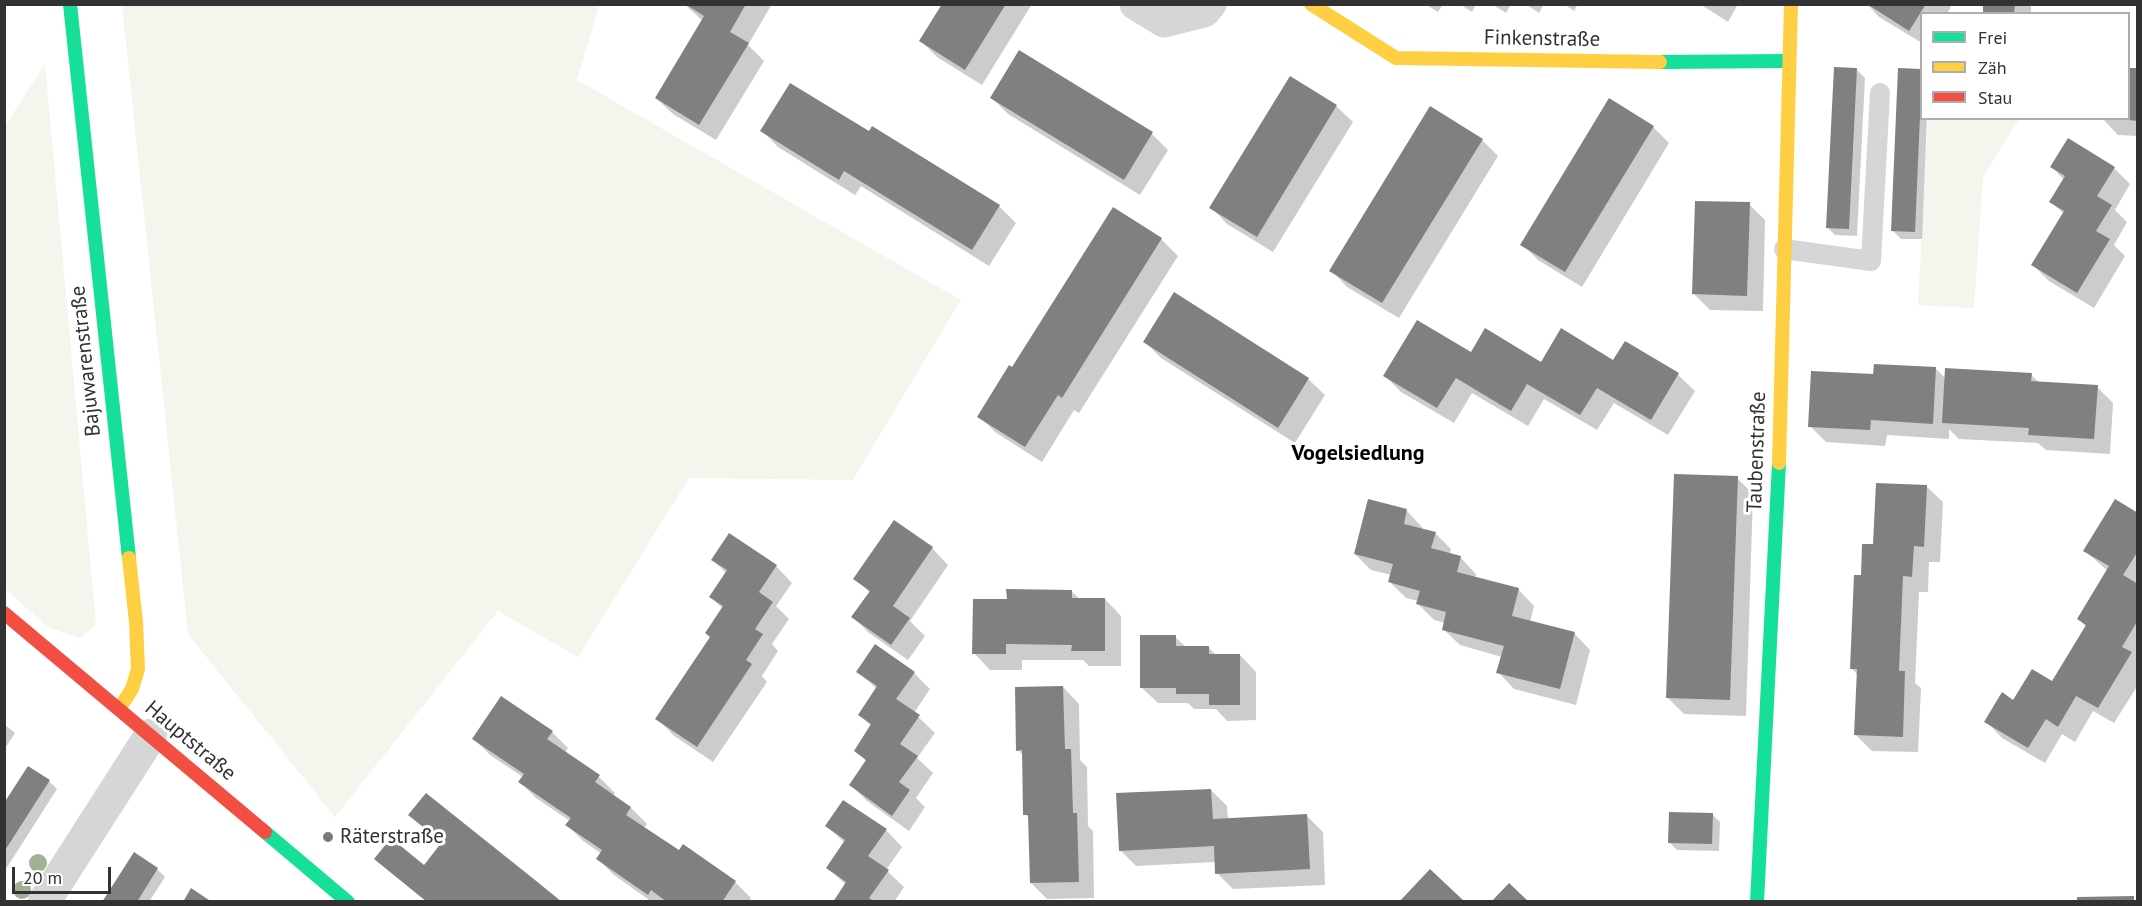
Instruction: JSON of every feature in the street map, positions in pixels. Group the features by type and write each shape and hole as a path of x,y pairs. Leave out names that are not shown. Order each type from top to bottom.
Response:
{"street":[{"name":"Bajuwarenstraße","path":"70,4 136,622 138,669 132,689 119,709"},
{"path":"1136,4 1164,21 1204,11 1210,4"},
{"name":"Finkenstraße","path":"1311,4 1396,58 1554,58 1677,62 1788,61"},
{"name":"Taubenstraße","path":"1757,902 1779,454 1791,4"},
{"name":"Hauptstraße","path":"4,613 348,902"},
{"path":"44,902 151,735"}],"lane":[{"path":"1784,249 1871,261 1880,93"}],"shaded area":[{"path":"122,5 599,5 577,80 961,300 853,480 689,478 578,657 498,611 335,817 188,634"},
{"path":"45,64 96,625 80,638 49,628 5,589 5,126"},
{"path":"1928,120 2018,120 1983,177 1974,308 1918,305"}],"building":[{"path":"685,4 746,4 730,32 749,43 699,125 655,98 704,16"},
{"path":"942,4 1006,4 965,70 919,41"},
{"path":"1867,4 1926,4 1909,31"},
{"path":"1983,4 2015,4 2014,12 1983,12"},
{"path":"1019,50 1153,132 1124,180 990,98"},
{"path":"1834,67 1857,68 1849,229 1826,228"},
{"path":"1898,68 1920,69 1915,232 1891,231"},
{"path":"2130,68 2138,68 2138,121 2128,120 2130,120"},
{"path":"1290,76 1337,105 1257,237 1209,208"},
{"path":"790,83 869,131 872,126 1000,205 972,250 844,171 839,180 760,131"},
{"path":"1609,98 1654,126 1565,272 1520,245"},
{"path":"1430,106 1483,139 1382,303 1329,271"},
{"path":"2068,138 2115,167 2097,196 2112,205 2096,231 2110,239 2077,293 2031,265 2064,211 2049,202 2065,176 2050,167"},
{"path":"1695,201 1750,202 1747,296 1692,294"},
{"path":"1113,207 1162,238 1062,398 1058,395 1025,447 977,417 1009,365 1012,367"},
{"path":"1174,292 1309,378 1278,428 1143,342"},
{"path":"1417,320 1471,352 1485,328 1541,362 1561,328 1613,360 1625,341 1679,373 1651,420 1597,388 1580,415 1527,384 1511,411 1456,378 1437,408 1383,376"},
{"path":"1874,364 1936,367 1933,424 1871,420 1870,430 1808,427 1811,371 1873,374"},
{"path":"1945,368 2032,373 2031,381 2098,385 2094,439 2028,435 2029,428 1942,423"},
{"path":"1674,474 1738,476 1730,700 1666,698"},
{"path":"1876,483 1927,485 1924,547 1914,546 1912,577 1903,576 1899,671 1905,671 1903,737 1854,735 1857,669 1850,669 1854,575 1861,575 1862,544 1873,544"},
{"path":"1368,499 1407,509 1404,524 1436,532 1431,548 1461,556 1457,572 1519,588 1512,616 1575,632 1560,689 1496,673 1504,646 1442,630 1446,612 1416,604 1420,591 1388,582 1393,564 1354,554"},
{"path":"2115,499 2138,513 2138,551 2123,575 2138,584 2138,620 2122,647 2132,652 2098,708 2076,696 2058,727 2046,719 2028,748 1984,722 2002,692 2013,700 2032,669 2052,681 2086,625 2077,619 2109,566 2083,551"},
{"path":"894,520 933,547 893,606 910,618 891,645 851,617 870,591 853,579"},
{"path":"729,533 777,565 759,592 773,602 755,629 763,634 746,660 752,664 697,747 655,719 710,637 705,633 723,606 709,597 727,570 711,560"},
{"path":"1006,589 1072,590 1072,598 1105,598 1105,651 1071,651 1072,645 1006,644 1006,654 972,654 973,599 1007,599"},
{"path":"1140,635 1176,635 1176,646 1209,646 1209,654 1240,654 1240,705 1209,705 1209,694 1176,694 1176,688 1140,688"},
{"path":"875,644 915,672 896,699 920,715 900,744 918,756 899,782 910,790 892,816 849,785 866,760 854,751 871,724 858,715 877,686 856,672"},
{"path":"1063,686 1065,749 1071,749 1073,813 1077,813 1079,882 1030,883 1028,815 1023,815 1022,750 1016,751 1015,687"},
{"path":"501,696 553,731 547,739 600,775 595,782 631,807 626,815 679,850 683,844 736,881 722,902 667,902 651,890 648,895 596,859 602,850 565,825 571,818 518,782 524,774 472,739"},
{"path":"28,766 50,780 4,852 4,803"},
{"path":"1211,789 1213,819 1307,814 1310,869 1215,874 1214,846 1119,851 1116,793"},
{"path":"426,793 562,902 427,902 374,859 391,838 424,865 442,842 408,815"},
{"path":"843,800 887,829 868,856 889,870 869,898 875,902 833,902 846,882 826,868 845,840 825,826"},
{"path":"1669,812 1713,813 1712,844 1668,843"},
{"path":"134,852 158,868 137,902 102,902"},
{"path":"1430,869 1465,902 1399,902"},
{"path":"1509,883 1529,902 1491,902"},
{"path":"191,888 212,902 183,902"},
{"path":"2134,896 2134,902 2077,902 2077,897"}],"traffic: fast":[{"path":"70,4 129,558"},
{"path":"1660,62 1788,61"},
{"path":"1757,902 1779,463"},
{"path":"265,832 348,902"}],"traffic: slow":[{"path":"1311,4 1396,58 1660,62"},
{"path":"1779,463 1791,4"},
{"path":"119,709 132,689 138,669 136,622 129,558"}],"traffic: jam":[{"path":"4,613 265,832"}],"place":[{"name":"Räterstraße","path":"328,837"}],"district":[{"name":"Vogelsiedlung","path":"1358,454"}]}
